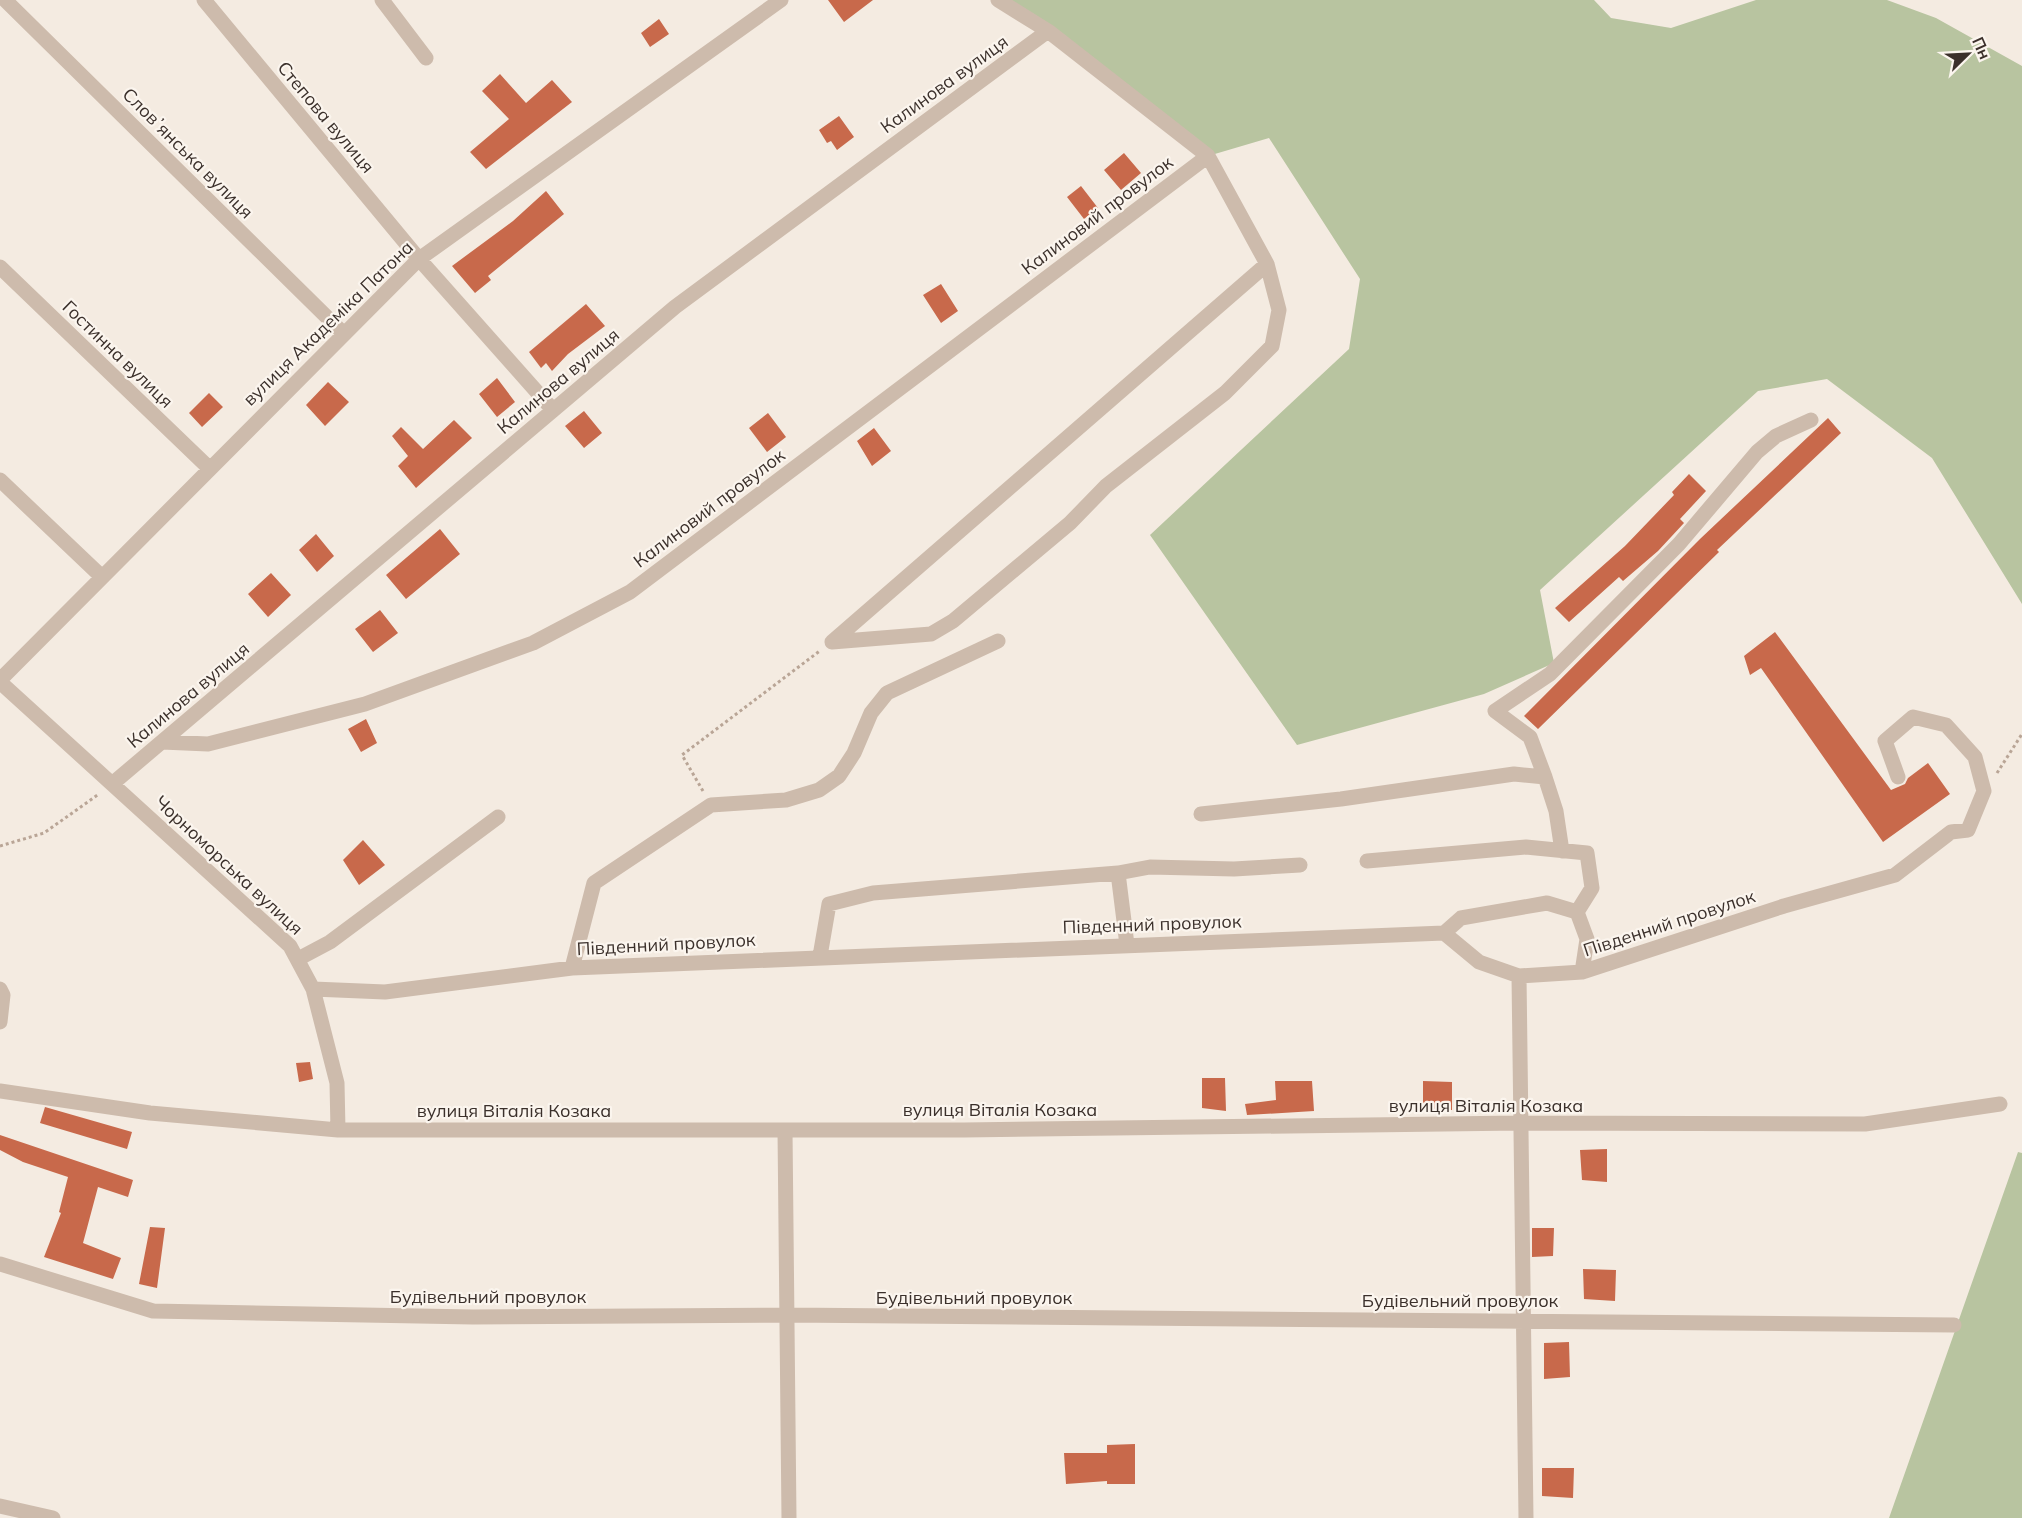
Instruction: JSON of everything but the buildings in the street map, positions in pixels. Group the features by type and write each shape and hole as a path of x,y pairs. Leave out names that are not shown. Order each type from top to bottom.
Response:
{"street":[{"name":"Словʼянська вулиця","path":"6,0 343,333"},
{"name":"Степова вулиця","path":"204,0 419,258 553,410"},
{"path":"382,0 426,58"},
{"name":"вулиця Академіка Патона","path":"0,681 419,258 781,0"},
{"path":"832,642 931,634 953,621 1070,523 1106,486 1225,393 1272,346 1279,310 1267,264 1208,156 1048,31 998,0"},
{"name":"Калинова вулиця","path":"112,784 675,307 1048,31"},
{"name":"Калиновий провулок","path":"162,742 208,744 365,704 532,643 630,592 1208,156"},
{"path":"832,642 1267,264"},
{"name":"Гостинна вулиця","path":"0,267 209,468"},
{"path":"1562,851 1556,811 1530,737 1495,711 1550,674 1679,544 1757,452 1776,436 1811,420"},
{"path":"0,480 102,576"},
{"path":"572,968 594,883 711,805 786,800 819,790 838,776 854,753 871,713 888,693 998,641"},
{"name":"Чорноморська вулиця","path":"0,681 290,946 313,989 337,1083 338,1130"},
{"path":"1898,777 1885,741 1913,717 1946,725 1975,758 1984,792"},
{"path":"1201,813 1341,800 1514,774 1545,777"},
{"name":"Південний провулок","path":"313,989 385,992 572,968 820,956 1444,933 1479,962 1519,976 1582,972 1784,906 1895,875 1951,831 1968,830 1984,792"},
{"path":"298,959 330,942 498,816"},
{"path":"1367,861 1526,847 1587,853 1592,888 1577,912"},
{"path":"820,956 830,904 873,893 1118,873 1150,867 1234,868 1300,865"},
{"path":"1118,873 1127,945"},
{"path":"1444,933 1461,918 1547,903 1577,912"},
{"path":"1577,912 1587,939 1582,972"},
{"path":"1519,976 1521,1320 1526,1518"},
{"path":"0,989 3,995 0,1022"},
{"name":"вулиця Віталія Козака","path":"0,1091 150,1113 338,1130 785,1130 1520,1123 1865,1124 2000,1104"},
{"path":"785,1130 789,1518"},
{"name":"Будівельний провулок","path":"0,1264 153,1311 473,1317 787,1315 1954,1325"},
{"path":"0,1506 53,1518"}],"path":[{"path":"711,805 682,755 832,642"},
{"path":"1984,792 2022,734"},
{"path":"0,846 44,832 112,784"}],"green space":[{"path":"998,0 1594,0 1611,18 1671,28 1756,0 1887,0 1936,18 2022,66 2022,604 1932,458 1827,379 1758,391 1540,590 1554,663 1484,694 1297,745 1150,535 1349,349 1360,279 1269,138 1208,156"},
{"path":"2018,1152 2022,1153 2022,1518 1889,1518"}]}
